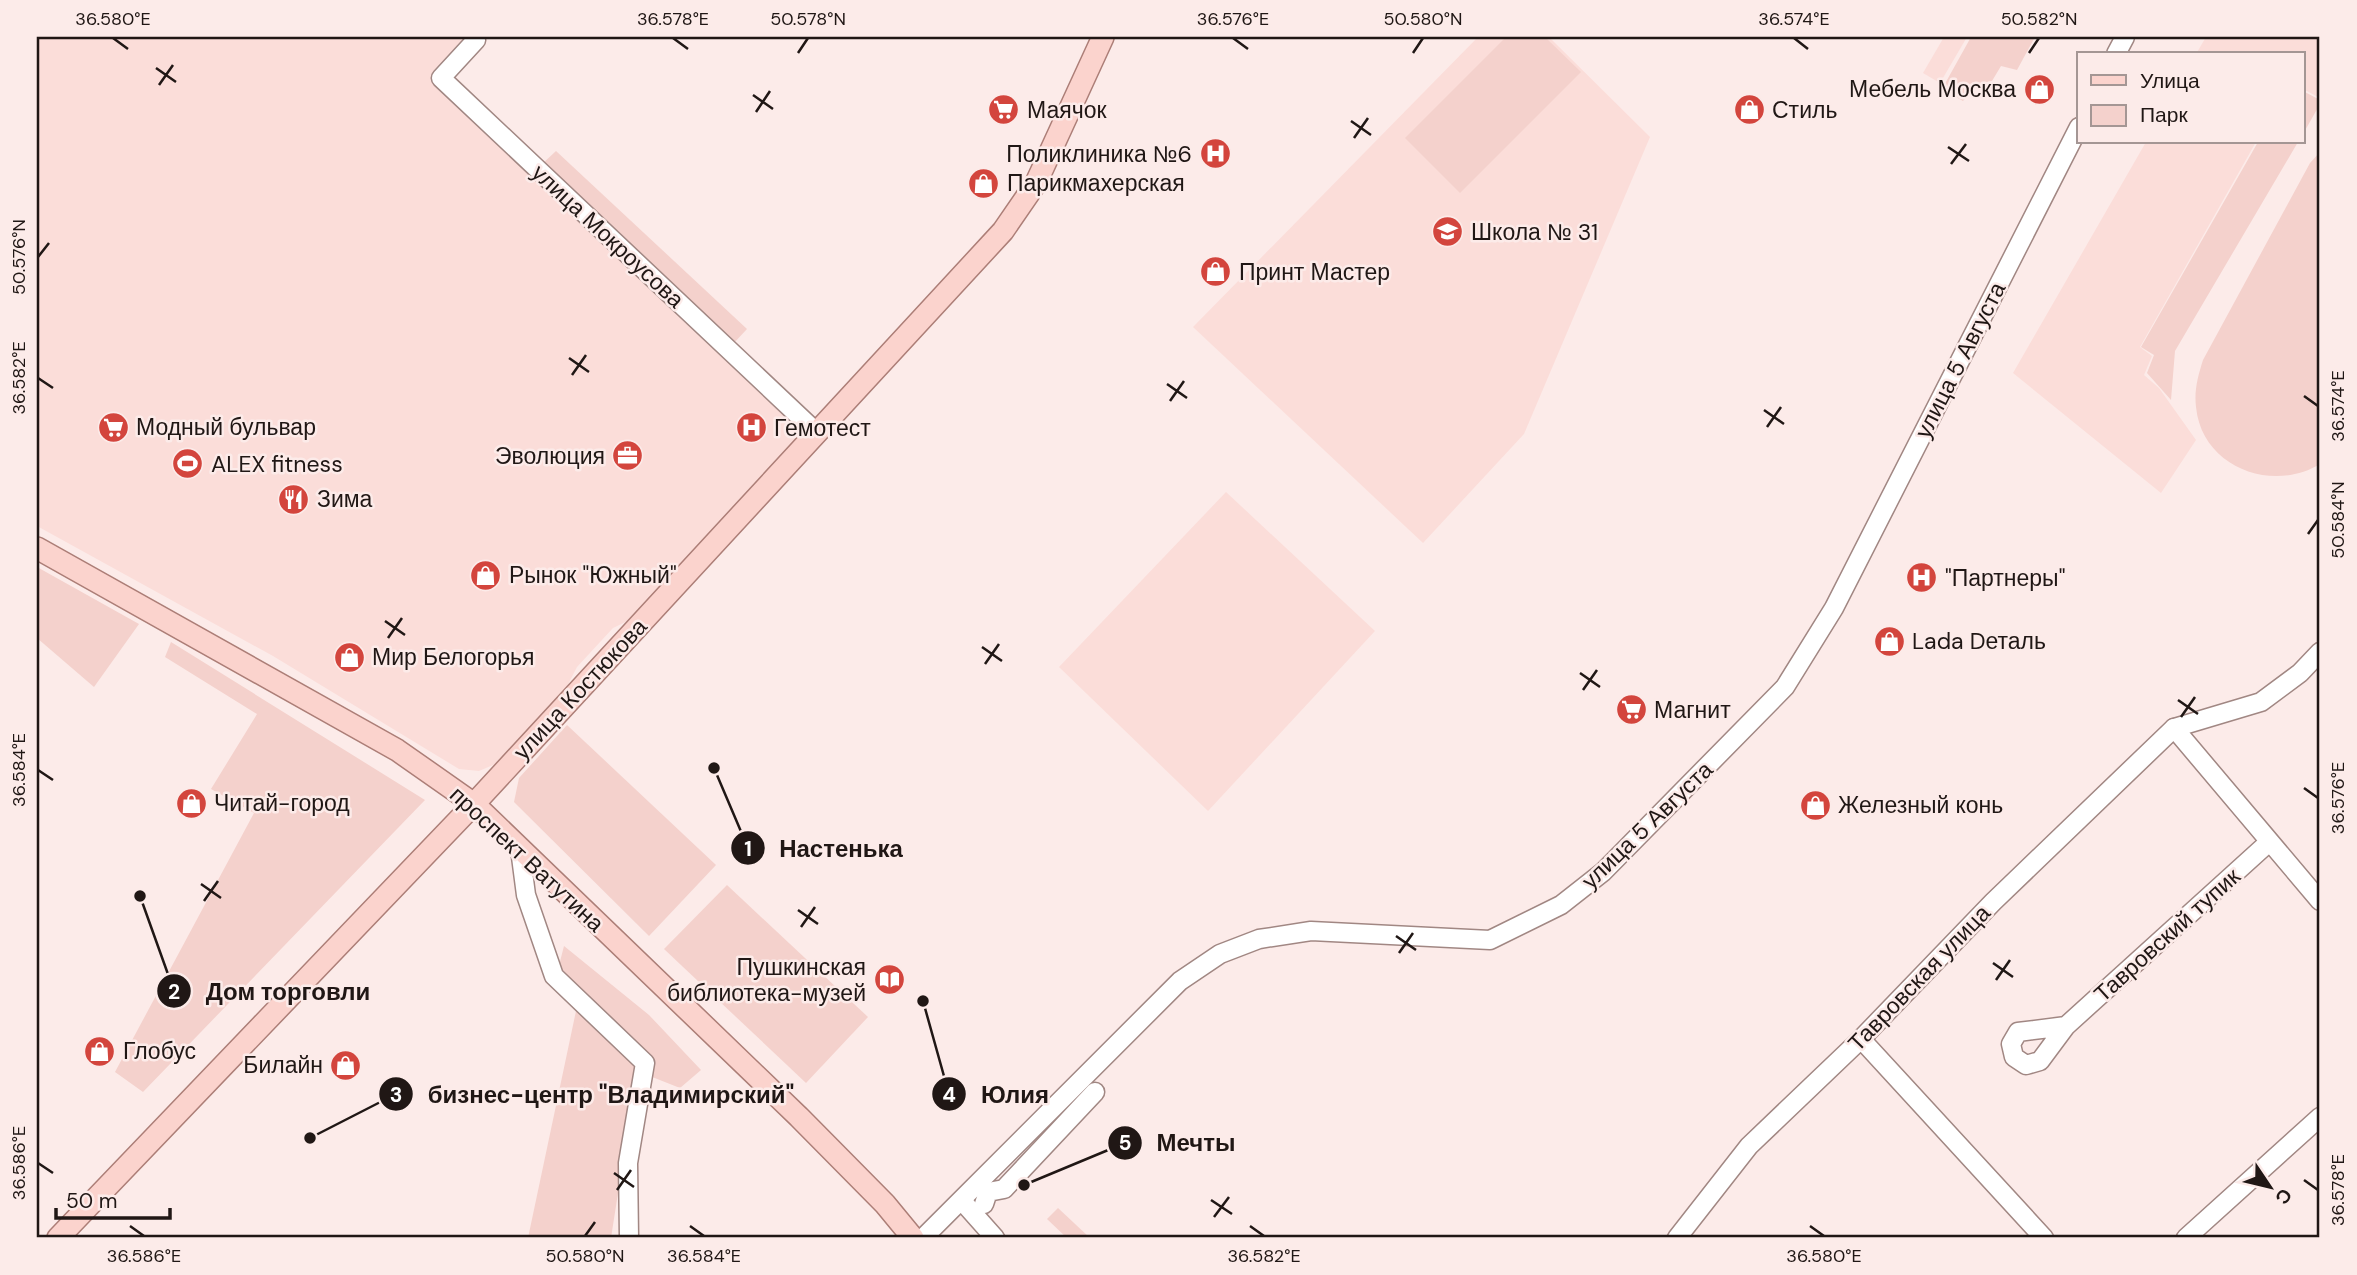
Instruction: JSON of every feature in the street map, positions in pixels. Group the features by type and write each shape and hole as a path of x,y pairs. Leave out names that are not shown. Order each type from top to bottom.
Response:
{"main road":[{"name":"улица Костюкова","path":"58,1238 474,804 1003,231 1036,183 1103,37"},
{"name":"проспект Ватутина","path":"37,548 397,750 474,804 807,1125 885,1204 913,1238"}],"street":[{"name":"улица Мокроусова","path":"474,37 476,40 441,78 816,432"},
{"name":"улица 5 Августа","path":"923,1238 963,1202 1180,981 1220,954 1259,939 1311,931 1490,940 1561,905 1603,872 1785,687 1834,608 2077,131"},
{"path":"2320,652 2300,673 2261,702 2174,728 2268,843 2320,901"},
{"name":"Тавровская улица","path":"1677,1238 1749,1146 1861,1039 1993,902 2174,728"},
{"name":"Тавровский тупик","path":"2066,1026 2268,843"},
{"path":"520,849 526,895 554,976 645,1063 628,1163 629,1238"},
{"path":"1861,1039 2044,1238"},
{"path":"995,1194 1031,1167 1095,1092"},
{"path":"2186,1238 2320,1117"},
{"path":"963,1202 995,1238"}],"shaded area":[{"path":"37,37 467,37 436,78 804,431 638,616 613,628 577,667 562,696 500,762 479,771 459,769 273,656 37,526"},
{"name":"Школа № 31","path":"1478,37 1549,37 1650,137 1524,434 1423,543 1193,327"},
{"path":"1944,37 1967,37 1940,83 1923,73"},
{"path":"2206,37 2320,37 2320,98 2304,90 2304,52 2197,52"},
{"path":"2145,144 2255,144 2140,347 2152,356 2144,375 2159,388 2196,440 2161,493 2013,373"},
{"path":"1226,492 1375,631 1208,811 1059,667"}],"green space":[{"path":"1506,37 1545,37 1581,72 1460,193 1405,138"},
{"path":"1971,37 2035,37 2017,70 2001,66 1992,81 1978,84 1963,101 1942,89"},
{"path":"2304,92 2320,100 2304,132"},
{"path":"2257,144 2297,144 2175,351 2171,400 2147,373 2154,355 2141,347"},
{"path":"556,151 747,329 732,345 540,166"},
{"path":"2320,152 2320,464 2282,476 2262,475 2225,459 2211,446 2201,428 2196,407 2197,383 2203,360 2310,163"},
{"path":"37,567 139,624 94,687 37,638"},
{"path":"171,642 425,800 143,1092 115,1072 254,813 211,789 257,714 165,657"},
{"path":"567,725 716,865 649,936 514,802 519,778"},
{"path":"727,885 868,1017 806,1083 664,949"},
{"path":"564,946 649,1015 701,1070 680,1088 637,1071 611,1238 528,1238 576,1011 554,985"},
{"path":"1058,1208 1090,1238 1067,1238 1047,1219"}],"place":[{"name":"Мебель Москва","path":"2039,89"},
{"name":"Маячок","path":"1004,110"},
{"name":"Стиль","path":"1749,110"},
{"name":"Поликлиника №6","path":"1215,154"},
{"name":"Парикмахерская","path":"984,183"},
{"name":"Школа № 31","path":"1448,232"},
{"name":"Принт Мастер","path":"1216,272"},
{"name":"Модный бульвар","path":"113,427"},
{"name":"Гемотест","path":"751,428"},
{"name":"Эволюция","path":"628,456"},
{"name":"ALEX fitness","path":"188,464"},
{"name":"Зима","path":"294,499"},
{"name":"Рынок \"Южный\"","path":"486,575"},
{"name":"\"Партнеры\"","path":"1922,578"},
{"name":"Lada Dеталь","path":"1889,641"},
{"name":"Мир Белогорья","path":"349,657"},
{"name":"Магнит","path":"1631,710"},
{"name":"Настенька","path":"714,768"},
{"name":"Читай-город","path":"191,803"},
{"name":"Железный конь","path":"1815,805"},
{"name":"Дом торговли","path":"140,896"},
{"name":"Пушкинская библиотека-музей","path":"889,980"},
{"name":"Юлия","path":"923,1001"},
{"name":"Глобус","path":"100,1051"},
{"name":"Билайн","path":"346,1065"},
{"name":"бизнес-центр \"Владимирский\"","path":"310,1138"},
{"name":"Мечты","path":"1024,1185"}]}
